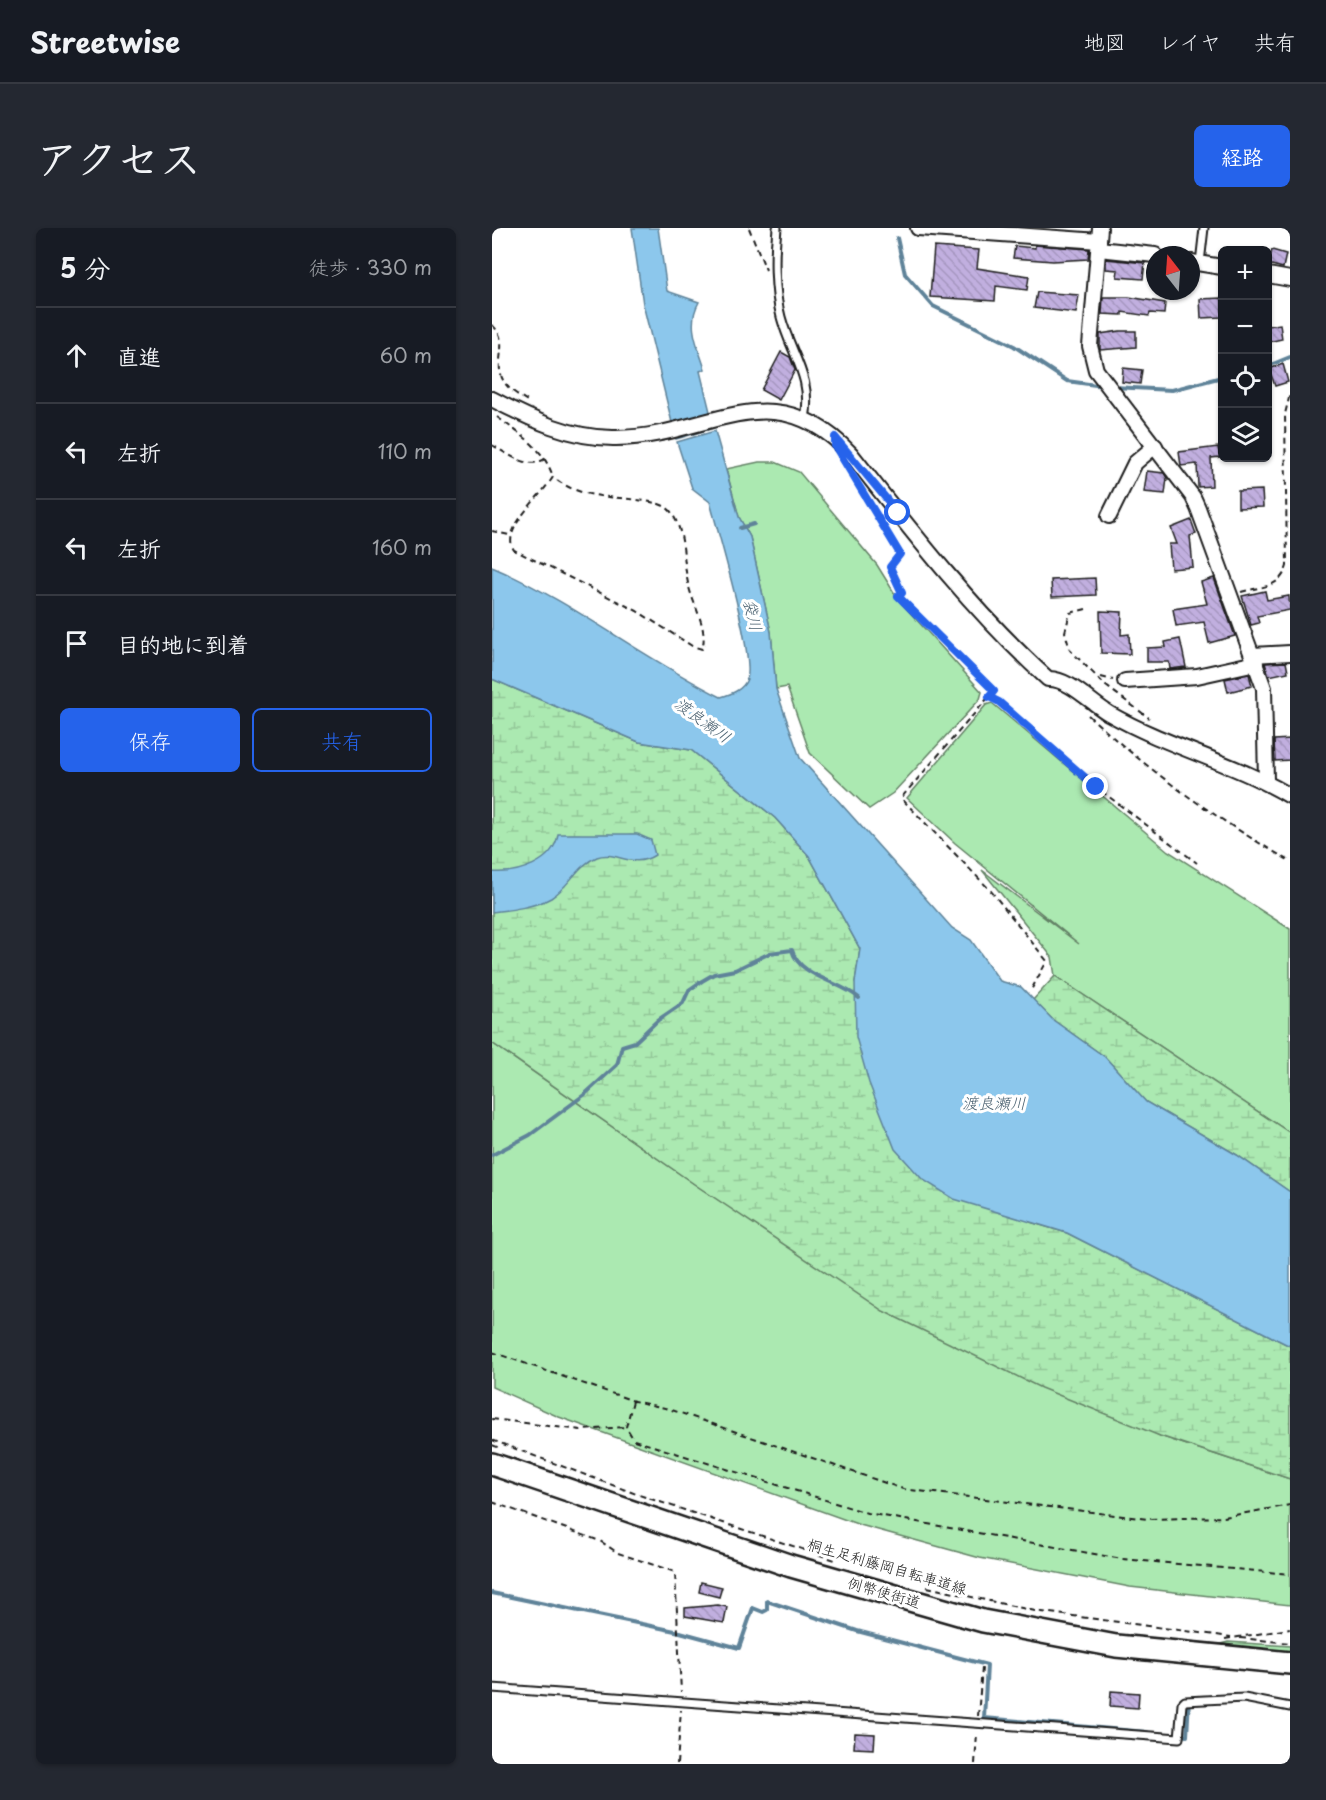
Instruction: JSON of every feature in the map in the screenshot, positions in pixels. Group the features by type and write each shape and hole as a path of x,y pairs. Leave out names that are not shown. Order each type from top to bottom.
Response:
{"main road":[{"name":"例幣使街道","path":"492,1464 791,1566 983,1621 1116,1646 1290,1663"}],"street":[{"path":"918,228 1099,239 1146,252"},
{"path":"1099,239 1090,346 1096,370 1193,497 1264,688 1266,782"},
{"path":"1200,264 1218,266"},
{"path":"1272,276 1290,279"},
{"path":"492,399 525,416 592,437 635,438 672,431 714,418 759,411 780,412 805,419 835,437 847,449 950,576 996,628 1048,679 1058,679 1093,704 1168,743 1266,782 1290,796"},
{"path":"1109,516 1135,463 1155,447"},
{"path":"1125,681 1197,676 1255,659 1290,653"}],"lane":[{"path":"777,228 778,303 786,335 805,376 807,393 805,419"},
{"path":"1200,246 1204,228"},
{"path":"492,1688 1179,1738 1182,1704 1185,1701 1244,1698 1290,1707"}],"path":[{"path":"749,228 767,274"},
{"path":"492,325 500,333 503,344 500,363 503,380 510,390 536,407"},
{"path":"1231,597 1243,591 1275,584 1284,576 1287,566 1285,414 1290,394"},
{"path":"492,413 528,440 546,458 553,477 574,490 608,498 659,504 672,512 681,536 688,585 703,631 702,649 692,646 637,611 514,550 510,544 510,535 553,477"},
{"path":"492,445 530,464 538,464 546,458"},
{"path":"864,493 900,554 890,567 902,593 898,596 994,691 901,798 991,891 1047,962 1030,992"},
{"path":"492,531 510,535"},
{"path":"1092,670 1099,677 1125,681"},
{"path":"989,697 999,702 1096,787 1197,863"},
{"path":"1080,709 1167,783 1232,828 1290,861"},
{"path":"492,1352 634,1401 669,1409 903,1489 1148,1519 1224,1517 1290,1505"},
{"path":"634,1401 626,1427 634,1440 867,1513 1122,1559 1290,1574"},
{"path":"492,1419 561,1429 610,1430 626,1427"},
{"path":"492,1440 639,1495 842,1563"},
{"path":"492,1445 532,1461"},
{"name":"桐生足利藤岡自転車道線","path":"583,1480 833,1565"},
{"path":"492,1502 600,1541 618,1553 675,1572 681,1701 676,1764"},
{"name":"桐生足利藤岡自転車道線","path":"1076,1622 977,1604 923,1588 1035,1611 1235,1638"},
{"path":"1212,1640 1290,1629"},
{"path":"1235,1638 1290,1643"},
{"path":"975,1764 982,1668"}],"green space":[{"path":"759,462 775,462 799,472 877,565 898,599 982,692 980,699 893,793 869,809 810,753 787,687 776,689 771,632 750,537 739,517 726,469"},
{"path":"492,679 639,742 691,750 775,818 809,856 860,949 855,982 1030,1222 1067,1233 1290,1346 1290,1479 1160,1436 1041,1388 883,1311 697,1186 492,1043"},
{"path":"992,703 1168,851 1290,929 1290,1133 1055,976 1052,957 982,870 1079,944 955,843 907,798 986,705"},
{"path":"1055,976 1290,1133 1290,1192 1237,1155 1146,1102 1105,1057 1053,1020 1033,1000"},
{"path":"492,1043 697,1186 789,1246 1160,1436 1290,1479 1290,1605 1130,1587 980,1558 860,1525 559,1417 492,1387"},
{"path":"1228,1642 1290,1646 1290,1656 1209,1647"}],"water":[{"path":"632,228 658,228 667,291 699,302 693,319 694,336 705,369 700,371 714,428 676,439 643,304"},
{"name":"渡良瀬川","path":"715,431 739,517 750,537 771,632 776,689 800,758 952,928 971,940 1000,981 1021,987 1053,1020 1105,1057 1146,1102 1237,1155 1290,1192 1290,1346 1067,1233 954,1199 922,1179 895,1149 869,1083 856,1037 855,982 860,949 809,856 775,818 691,750 639,742 492,679 492,567 580,613 663,665 721,697 743,686 747,679 748,666 746,646 710,502 692,488 677,442"},
{"path":"558,834 637,834 651,840 655,855 639,861 611,856 597,857 584,865 551,898 530,906 492,912 492,872 512,871 533,865 550,852"}],"building":[{"path":"1035,245 1089,249 1088,259 1053,261 1013,258 1015,246 1035,248"},
{"path":"934,247 979,250 977,268 1029,276 1027,290 996,286 995,301 930,297"},
{"path":"1272,250 1286,254 1283,268 1272,265"},
{"path":"1106,259 1145,263 1143,279 1117,277 1118,270 1106,269"},
{"path":"1037,292 1079,295 1076,313 1034,308"},
{"path":"1103,297 1129,297 1165,303 1164,314 1150,313 1149,316 1122,312 1122,315 1102,314"},
{"path":"1218,298 1218,317 1201,318 1200,299"},
{"path":"1280,324 1282,339 1272,341 1272,325"},
{"path":"1136,331 1136,347 1100,350 1100,334"},
{"path":"781,352 790,357 795,370 779,400 761,390"},
{"path":"1283,364 1288,382 1275,386 1272,368"},
{"path":"1123,368 1142,370 1140,384 1122,382"},
{"path":"1218,447 1218,457 1211,458 1212,486 1198,487 1197,464 1181,466 1179,452"},
{"path":"1147,471 1164,473 1167,478 1165,494 1144,492"},
{"path":"1262,490 1263,507 1238,508 1238,491"},
{"path":"1191,520 1196,534 1190,536 1193,567 1171,569 1169,544 1177,544 1171,528"},
{"path":"1095,578 1096,595 1052,597 1051,580"},
{"path":"1214,578 1235,636 1209,643 1204,622 1176,626 1173,609 1207,604 1201,582"},
{"path":"1265,591 1267,600 1289,596 1290,610 1257,616 1259,623 1251,625 1242,596"},
{"path":"1100,611 1122,612 1121,635 1129,634 1130,654 1101,653"},
{"path":"1180,639 1186,667 1170,669 1169,662 1147,662 1147,648 1166,647 1165,642"},
{"path":"1286,662 1288,672 1269,676 1265,663"},
{"path":"1249,674 1252,686 1228,692 1225,679"},
{"path":"1290,739 1290,760 1275,761 1274,740"},
{"path":"701,1582 722,1587 719,1597 699,1592"},
{"path":"718,1605 727,1607 724,1623 685,1616 685,1608"},
{"path":"1111,1691 1139,1693 1138,1708 1110,1706"},
{"path":"855,1733 875,1734 874,1749 854,1748"}],"waterway":[{"path":"897,238 905,274 933,306 1014,346 1067,381 1103,386"},
{"path":"1272,364 1290,357"},
{"path":"1113,387 1172,390 1218,378"},
{"path":"740,528 754,524"},
{"path":"492,1155 530,1135 584,1095 617,1065 622,1046 635,1042 658,1020 683,1003 689,990 714,974 735,970 770,953 792,950 796,959 811,973 859,998"},
{"path":"492,1593 680,1632 739,1648 753,1608 763,1612 767,1610 767,1601 857,1631 987,1665 984,1718 1147,1732"},
{"path":"1179,1735 1187,1736 1189,1698 1225,1696"}],"route":[{"path":"898,513 835,437 835,446 900,554 900,558 890,567 902,593 898,596 994,691 989,697 999,702 1096,787"}],"water label":[{"name":"袋川","path":"753,615"}]}
